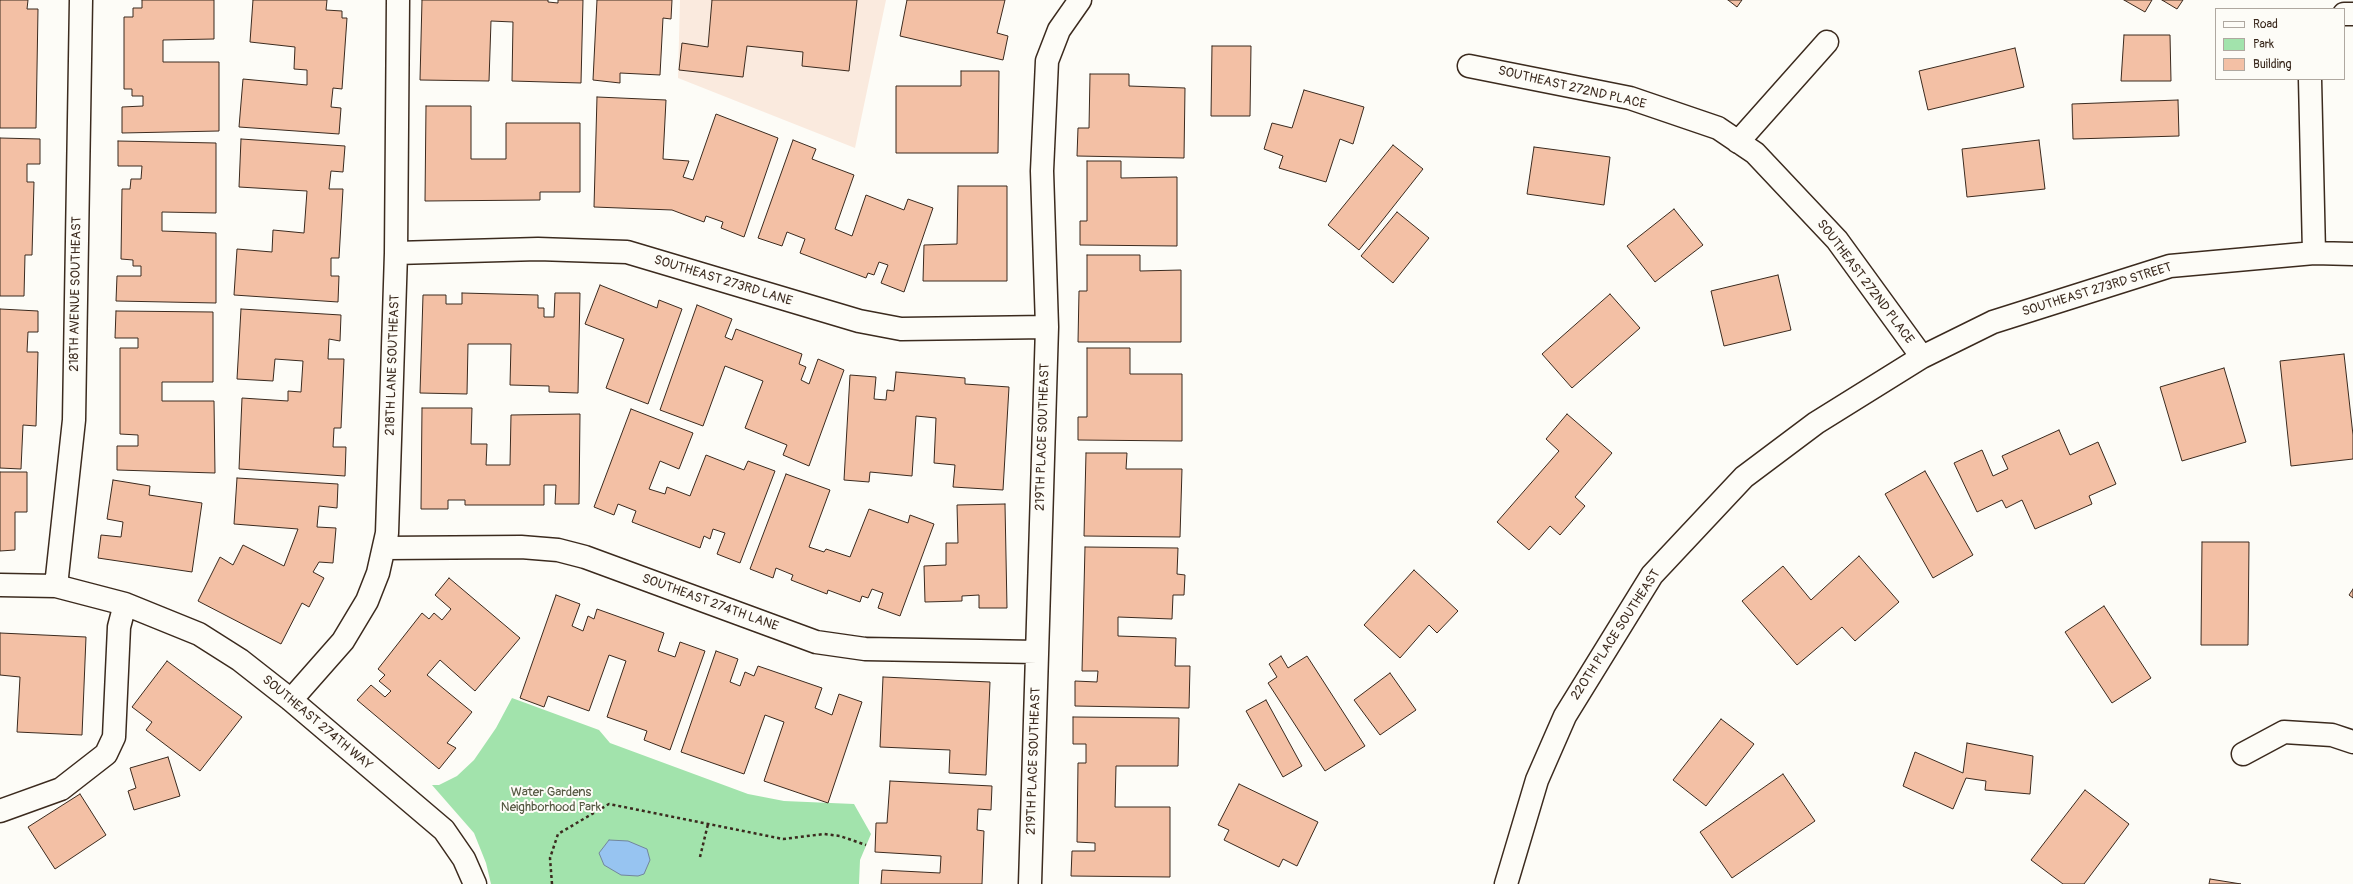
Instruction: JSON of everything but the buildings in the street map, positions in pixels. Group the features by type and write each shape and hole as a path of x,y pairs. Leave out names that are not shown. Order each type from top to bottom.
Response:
{"street":[{"name":"218TH AVENUE SOUTHEAST","path":"56,586 74,420 81,0"},
{"name":"218TH LANE SOUTHEAST","path":"291,700 343,641 367,601 385,548 388,533 396,253 398,0"},
{"name":"219TH PLACE SOUTHEAST","path":"1030,884 1047,327 1042,171 1047,61 1059,30 1080,0"},
{"path":"1738,142 1827,42"},
{"name":"SOUTHEAST 272ND PLACE","path":"1470,66 1630,98 1718,128 1755,153 1837,240 1922,357"},
{"path":"2310,80 2314,253"},
{"name":"SOUTHEAST 273RD LANE","path":"396,253 538,249 626,252 859,321 901,329 1047,327"},
{"name":"SOUTHEAST 273RD STREET","path":"1922,357 1993,322 2170,266 2314,253 2353,254"},
{"name":"220TH PLACE SOUTHEAST","path":"1506,884 1537,780 1565,716 1652,575 1744,477 1816,423 1922,357"},
{"name":"SOUTHEAST 274TH LANE","path":"385,548 521,547 558,550 585,557 816,642 865,649 1037,652"},
{"name":"SOUTHEAST 274TH WAY","path":"0,586 56,586 125,604 199,634 240,660 291,700 444,830 464,859 475,884"},
{"path":"0,811 61,789 106,754 114,737 119,627 125,604"},
{"path":"2244,754 2284,732 2332,736 2353,742"}],"path":[{"path":"552,884 550,858 558,834 608,804 783,839 824,834 840,836 866,845"},
{"path":"700,857 708,824"}],"shaded area":[{"path":"680,0 886,0 855,148 678,78"}],"green space":[{"name":"Water Gardens Neighborhood Park","path":"512,698 599,730 610,743 748,794 784,801 854,804 871,834 860,860 859,884 491,884 486,863 474,833 432,785 439,785 457,776 474,760 496,728"}],"water":[{"path":"609,840 628,841 647,849 650,860 644,874 638,876 621,875 604,865 599,853"}]}
